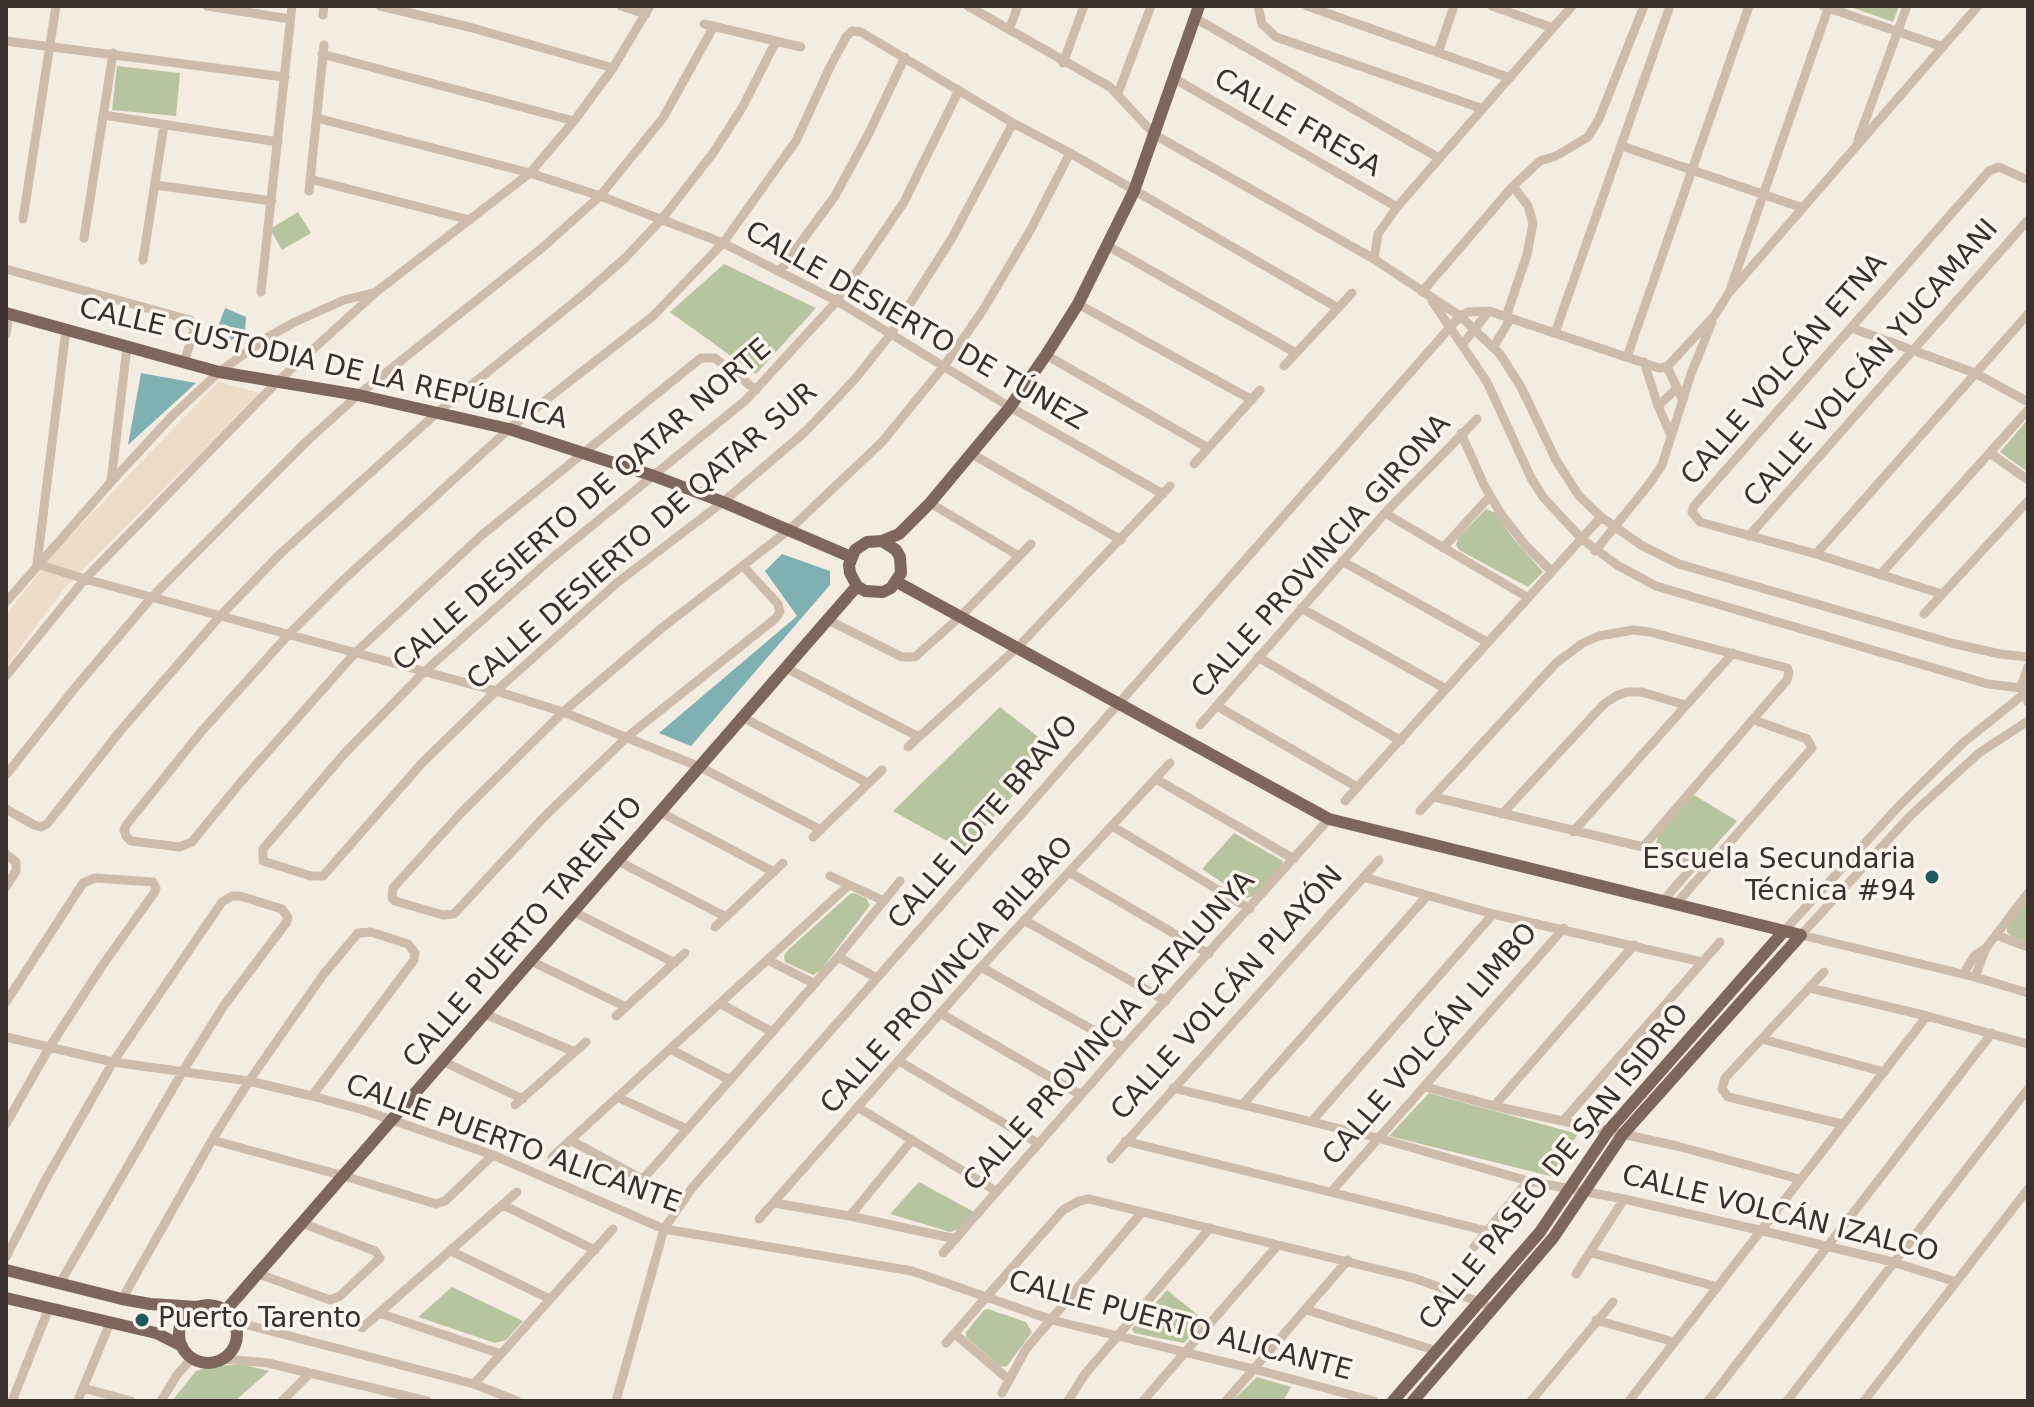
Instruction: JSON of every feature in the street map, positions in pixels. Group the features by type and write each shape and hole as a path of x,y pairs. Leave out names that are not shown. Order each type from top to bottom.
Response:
{"main road":[{"path":"917,516 905,543 897,582 883,592 865,591 857,586 850,573 851,557 855,550 867,542 882,541 899,534 917,516 930,503 1010,407 1078,304 1134,191 1197,12"},
{"name":"CALLE CUSTODIA DE LA REPÚBLICA","path":"8,313 219,372 358,395 509,429 654,476 851,557"},
{"path":"882,541 896,550 902,564"},
{"path":"897,582 1329,819 1801,935"},
{"name":"CALLE PUERTO TARENTO","path":"226,1310 857,586"},
{"name":"CALLE PASEO DE SAN ISIDRO","path":"1393,1401 1540,1232 1609,1130 1784,931"},
{"name":"CALLE PASEO DE SAN ISIDRO","path":"1413,1401 1553,1238 1623,1134 1801,935"},
{"path":"6,1270 122,1299 150,1304 209,1305 226,1310 236,1322 236,1343 224,1359 212,1363 192,1358 182,1346 156,1333 6,1298"},
{"path":"182,1346 180,1327 190,1311 198,1307"}],"street":[{"path":"23,219 56,6"},
{"path":"207,6 290,19"},
{"path":"261,292 292,6"},
{"path":"380,6 469,27 613,68"},
{"path":"6,676 85,579 276,383 376,292 530,173 613,68 648,10 621,6"},
{"path":"968,6 1118,93 1155,135 1374,259 1460,316 1494,346 1521,387 1565,477 1579,496 1614,527 1660,556 1951,643 2028,657"},
{"path":"1009,30 1018,6"},
{"path":"1063,63 1084,6"},
{"path":"1118,93 1151,6"},
{"path":"1258,6 1262,24 1276,37 1483,109"},
{"path":"1307,6 1510,78"},
{"path":"1438,53 1454,6"},
{"path":"1492,6 1553,28"},
{"path":"1374,259 1378,234 1397,207 1572,6"},
{"path":"1426,295 1513,186 1540,161 1556,156 1588,137 1599,119 1644,6"},
{"path":"1555,333 1670,6"},
{"path":"1627,357 1749,6"},
{"path":"1855,146 1907,6"},
{"path":"1460,316 1468,312 1489,311 1659,368 1667,367 1715,315 1728,294 1978,6"},
{"path":"1728,294 1827,7 1943,47"},
{"path":"1197,12 1439,158"},
{"path":"6,775 152,597 256,491 358,395 542,248 600,196 663,118 682,88 709,25 801,47"},
{"path":"756,390 715,358 706,356 583,451 482,535 355,653 192,842 180,847 131,841 124,830 201,732 289,634 393,532 509,429 653,316 723,243 796,141 830,67 852,31 861,32 905,57 1013,123 1338,308"},
{"path":"6,41 285,77"},
{"path":"6,809 41,827 51,820 121,730 221,615 291,543 438,412 604,277 662,219 729,130 776,41"},
{"path":"309,191 323,50 574,121"},
{"path":"84,238 113,53"},
{"path":"780,271 835,196 905,57"},
{"name":"CALLE FRESA","path":"1175,79 1397,207"},
{"name":"CALLE DESIERTO DE QATAR NORTE","path":"318,877 269,865 261,855 263,849 344,754 425,671 551,559 756,390 837,301 879,243 904,202 959,90"},
{"path":"103,115 278,142"},
{"name":"CALLE DESIERTO DE TÚNEZ","path":"317,118 530,173 600,196 723,243 780,271 837,301 1010,407 1167,490 1121,540"},
{"name":"CALLE DESIERTO DE QATAR SUR","path":"318,877 328,871 422,763 496,691 618,582 723,502 831,406 890,335 952,238 1013,123"},
{"path":"143,260 164,125"},
{"path":"1622,146 1803,208"},
{"path":"743,566 778,604 778,616 627,737 544,817 454,914 443,915 395,901 391,893 461,813 563,712 663,627 789,530 882,442 944,366 1007,271 1070,153"},
{"name":"CALLE VOLCÁN ETNA","path":"1942,594 1816,554 1700,522 1693,516 1694,506 1994,167 2002,167 2028,180"},
{"path":"310,179 470,220"},
{"path":"155,185 272,201"},
{"path":"1494,346 1508,318 1533,223 1528,206 1513,186"},
{"name":"CALLE VOLCÁN YUCAMANI","path":"1749,536 2028,220"},
{"path":"1108,246 1296,353"},
{"path":"6,269 190,320 194,331 184,362"},
{"path":"6,602 172,416 219,372 255,345 295,322 344,300 376,292"},
{"path":"1284,366 1352,293"},
{"path":"1426,295 1487,382 1531,478 1559,516 1595,551 1656,586 2025,695 2023,676 2028,667"},
{"path":"1078,304 1252,400"},
{"path":"1462,345 1489,311"},
{"path":"6,334 8,313"},
{"path":"1816,554 2028,314"},
{"path":"1595,551 1656,475 1715,315"},
{"name":"CALLE LOTE BRAVO","path":"616,1401 664,1229 692,1188 1460,316"},
{"path":"1852,328 1975,373 2028,402"},
{"path":"37,564 66,330"},
{"path":"111,482 127,347"},
{"path":"1046,355 1208,448"},
{"path":"1644,362 1671,435"},
{"path":"1667,367 1683,400"},
{"path":"1658,406 1676,389"},
{"path":"1194,464 1260,390"},
{"path":"1880,575 2028,410"},
{"name":"CALLE PROVINCIA GIRONA","path":"1200,725 1385,513 1477,419"},
{"path":"1461,433 1490,496 1526,546 1551,571"},
{"path":"1990,453 2028,480"},
{"path":"908,747 1018,647 1121,540 972,454"},
{"path":"1443,548 1490,496"},
{"path":"1924,614 2028,501"},
{"path":"930,503 1019,556"},
{"path":"1385,513 1527,597"},
{"path":"1345,801 1601,517"},
{"path":"828,620 908,659 921,652 962,615 1031,544"},
{"path":"1342,561 1487,642"},
{"path":"37,564 563,712 700,767 817,833 882,770"},
{"path":"1301,608 1446,689"},
{"path":"1420,811 1556,663 1583,643 1599,636 1633,630 1670,635 1782,666 1789,672 1787,680 1643,847"},
{"path":"1573,832 1733,653"},
{"path":"1258,657 1401,741"},
{"path":"786,668 919,737"},
{"path":"1502,814 1604,704 1616,696 1642,692 1685,705"},
{"name":"CALLE PASEO DE SAN ISIDRO","path":"1784,931 1899,806 1964,742 2025,695"},
{"path":"1217,706 1357,787"},
{"path":"744,718 868,783"},
{"path":"1670,903 1705,870 1812,748 1807,739 1754,720"},
{"name":"CALLE PASEO DE SAN ISIDRO","path":"1801,935 1911,815 1979,753 2028,721"},
{"name":"CALLE PROVINCIA BILBAO","path":"759,1219 981,967 1170,763"},
{"path":"1156,779 1294,859"},
{"path":"1434,797 1643,847 1705,870"},
{"path":"660,812 774,872"},
{"name":"CALLE PROVINCIA CATALUNYA","path":"943,1253 1123,1047 1329,819"},
{"path":"1112,826 1250,909"},
{"path":"6,854 16,862 16,871 6,887"},
{"name":"CALLE VOLCÁN PLAYÓN","path":"1111,1159 1379,860"},
{"path":"618,861 726,917"},
{"path":"715,927 783,863"},
{"path":"1670,903 1693,866"},
{"path":"1069,872 1209,954"},
{"path":"830,876 884,901"},
{"path":"1363,877 1493,914 1702,962"},
{"path":"6,1002 88,879 153,882 156,888 154,893 49,1048 6,1124"},
{"path":"629,1195 815,984 900,881"},
{"path":"552,1157 849,885"},
{"path":"1975,977 1986,948 2028,893"},
{"path":"6,1257 46,1179 113,1062 226,899 240,896 282,909 288,918 223,1007 183,1071 60,1283"},
{"path":"1243,1104 1427,896"},
{"path":"574,912 675,963"},
{"path":"1312,1121 1493,914"},
{"path":"1024,920 1166,1001"},
{"name":"CALLE VOLCÁN LIMBO","path":"1332,1191 1564,928"},
{"path":"122,1299 212,1140 323,975 358,933 371,932 408,944 415,953 414,960 312,1096"},
{"path":"1801,935 2028,993"},
{"path":"1996,935 2028,947"},
{"path":"1563,1121 1720,942"},
{"path":"1494,1106 1634,945"},
{"path":"1963,974 1975,955 1986,948"},
{"path":"616,1016 685,953"},
{"path":"838,957 877,978"},
{"path":"768,960 815,984"},
{"path":"531,961 626,1007"},
{"path":"981,967 1123,1047"},
{"path":"1824,972 1725,1078 1722,1089 1728,1097 1842,1124"},
{"path":"1810,988 2028,1044"},
{"path":"721,1004 772,1032"},
{"path":"940,1013 1081,1095"},
{"path":"485,1014 575,1052"},
{"path":"1629,1401 1927,1016"},
{"path":"1708,1401 1992,1033"},
{"name":"CALLE PUERTO ALICANTE","path":"6,1037 113,1062 249,1081 312,1096 493,1155 664,1229 912,1271 1052,1320 1374,1401"},
{"path":"1762,1039 1884,1072"},
{"path":"444,1062 519,1102 586,1042"},
{"path":"670,1049 730,1080"},
{"path":"899,1061 1039,1144"},
{"path":"1426,1087 1494,1106 1677,1146 1799,1179"},
{"name":"CALLE VOLCÁN IZALCO","path":"1173,1088 1378,1138 1528,1181 1763,1231 1893,1262 1956,1282"},
{"path":"1787,1401 2028,1089"},
{"path":"617,1097 687,1129"},
{"path":"859,1108 996,1191"},
{"path":"212,1140 436,1204 445,1201 493,1155"},
{"path":"570,1140 642,1179"},
{"path":"850,1216 912,1140"},
{"path":"1125,1141 1487,1231"},
{"path":"1474,1247 1528,1181"},
{"path":"1864,1401 2028,1189"},
{"path":"362,1328 517,1192"},
{"path":"946,1343 1071,1204 1089,1199 1348,1260 1414,1278 1496,1308"},
{"path":"1576,1274 1624,1199"},
{"path":"774,1203 956,1239"},
{"path":"503,1205 595,1250"},
{"path":"1002,1393 1026,1349 1142,1212"},
{"path":"259,1274 330,1300 340,1296 380,1258 375,1251 302,1223"},
{"path":"1068,1401 1116,1336 1210,1228"},
{"path":"474,1384 613,1229"},
{"path":"1143,1401 1278,1245"},
{"path":"451,1251 550,1299"},
{"path":"1592,1253 1718,1287"},
{"path":"1226,1401 1348,1260"},
{"path":"1531,1401 1613,1302"},
{"path":"12,1401 49,1308"},
{"path":"1307,1310 1437,1351"},
{"path":"379,1313 501,1354"},
{"path":"1596,1320 1674,1342"},
{"path":"236,1322 474,1384 517,1401"},
{"path":"78,1400 110,1323"},
{"path":"955,1334 1008,1379"},
{"path":"161,1401 170,1384 192,1358"},
{"path":"224,1359 248,1360 427,1401"},
{"path":"282,1401 310,1373"},
{"path":"83,1388 131,1401"}],"green space":[{"path":"1848,6 1899,6 1893,22"},
{"path":"117,66 180,73 176,116 112,110"},
{"path":"298,212 311,233 282,250 270,229"},
{"path":"724,264 816,308 756,374 670,312"},
{"path":"2028,419 2028,472 2000,452"},
{"path":"1486,509 1496,513 1512,537 1543,572 1528,587 1459,550 1456,545 1458,538"},
{"path":"1000,707 1055,750 963,850 893,811"},
{"path":"1694,795 1737,821 1705,857 1696,858 1660,848 1656,844 1658,835"},
{"path":"1234,833 1283,861 1282,866 1251,897 1245,898 1202,869"},
{"path":"854,893 866,898 870,905 821,970 813,975 785,962 787,951"},
{"path":"2028,901 2028,942 2011,936 2007,925"},
{"path":"1429,1093 1578,1134 1550,1176 1389,1136"},
{"path":"919,1182 974,1212 959,1229 950,1232 890,1214"},
{"path":"452,1287 523,1321 506,1340 495,1343 418,1317"},
{"path":"1167,1290 1205,1321 1184,1343 1134,1333 1132,1329"},
{"path":"988,1309 1026,1322 1032,1332 1007,1366 1001,1367 966,1337 966,1332"},
{"path":"240,1364 269,1371 235,1401 172,1401 196,1371"},
{"path":"1257,1377 1291,1387 1283,1401 1232,1401"}],"shaded area":[{"path":"218,382 260,393 66,586 6,667 6,615 57,550"}],"water":[{"path":"225,308 246,317 245,331 225,344 213,341"},
{"path":"141,373 196,383 128,445"},
{"path":"782,554 830,571 830,585 691,746 659,733 797,616 765,571"}],"place":[{"name":"Escuela Secundaria Técnica #94","path":"1932,877"},
{"name":"Puerto Tarento","path":"142,1320"}]}
